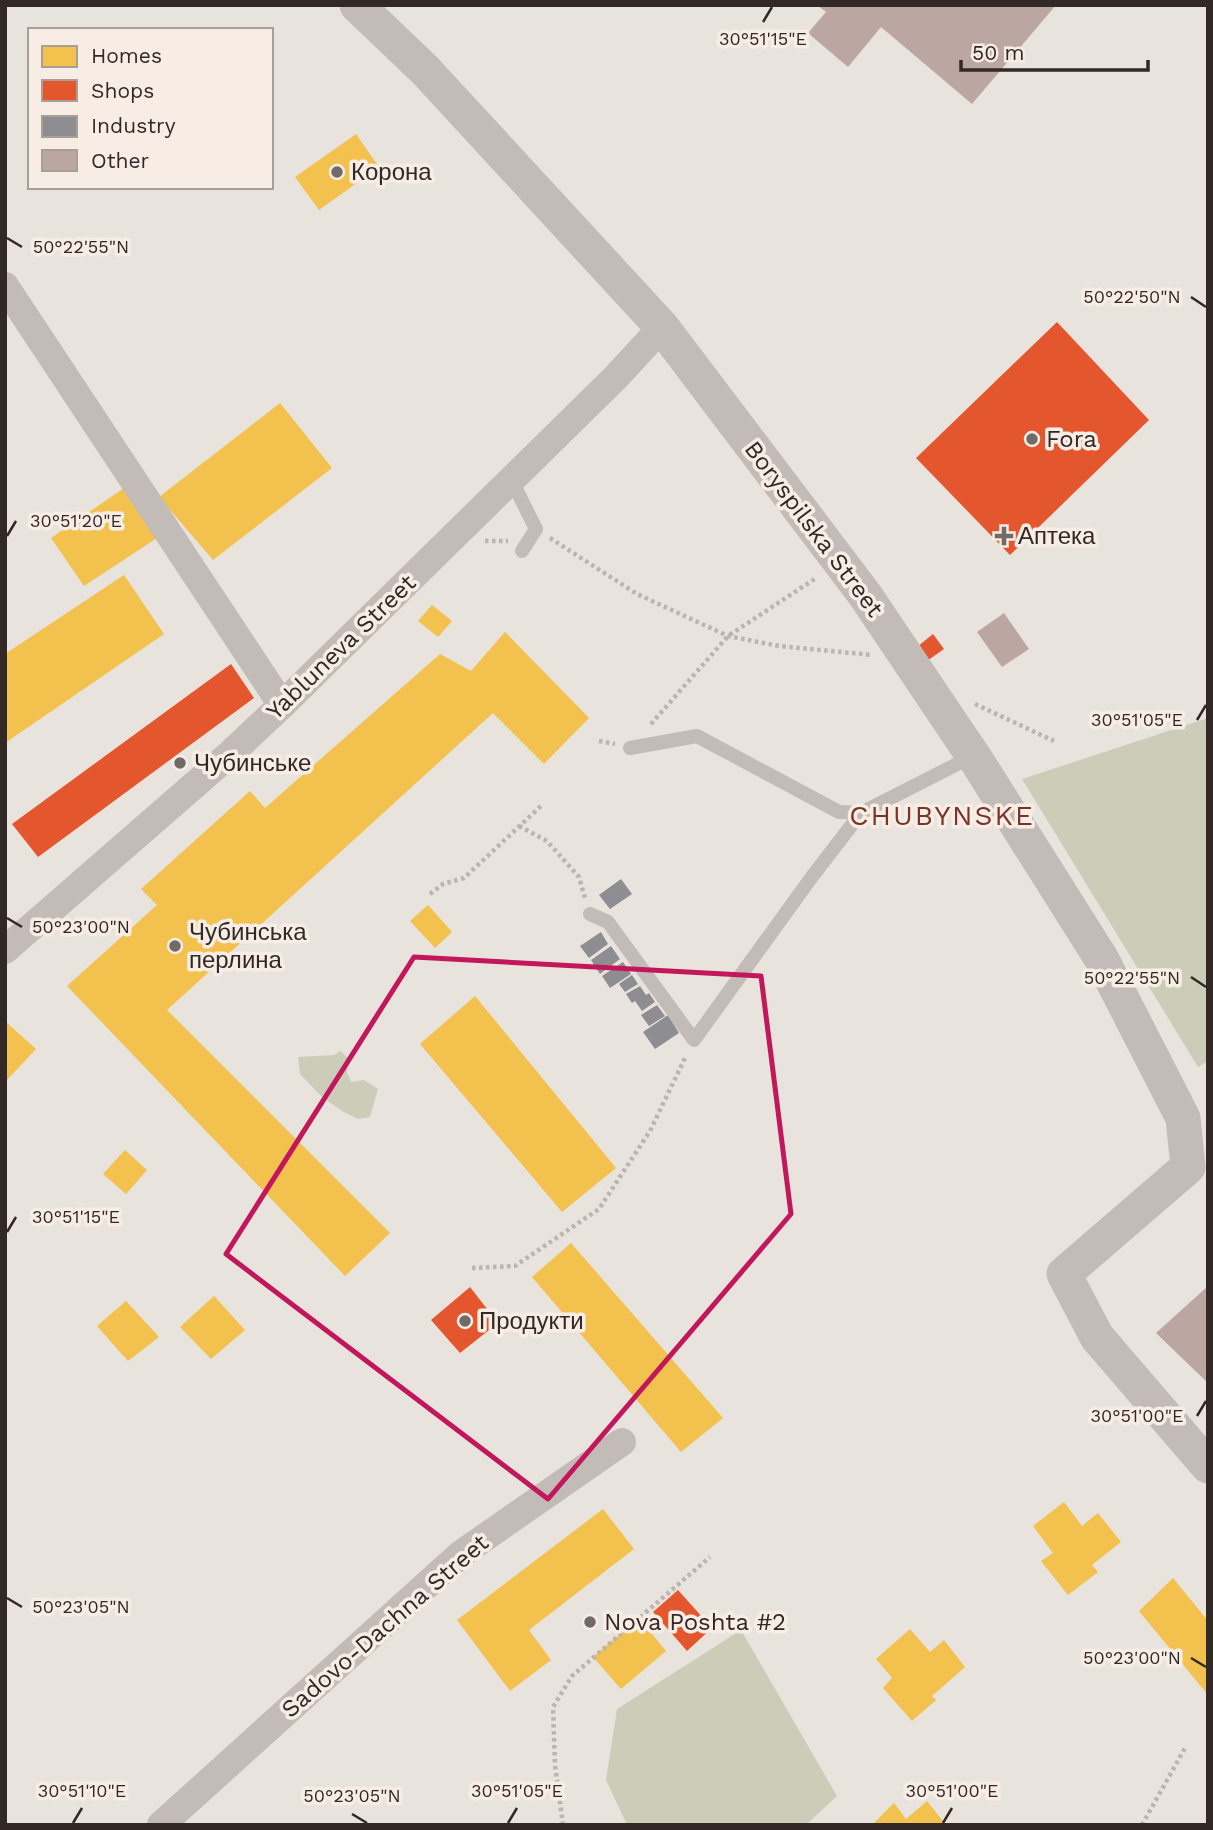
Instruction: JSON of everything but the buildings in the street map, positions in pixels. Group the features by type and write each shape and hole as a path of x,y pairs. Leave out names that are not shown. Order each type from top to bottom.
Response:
{"street":[{"name":"Boryspilska Street","path":"357,5 425,69 662,327 865,595 973,756 1101,958 1183,1118 1188,1167 1064,1274 1097,1337 1208,1466"},
{"path":"5,286 282,705"},
{"name":"Yabluneva Street","path":"5,950 282,705 616,377 662,327"},
{"name":"Sadovo-Dachna Street","path":"161,1825 461,1554 622,1442"}],"lane":[{"path":"510,481 517,491 529,540"},
{"path":"630,748 697,736 839,812 861,813"},
{"path":"590,914 608,922 694,1040 861,813 973,756"}],"path":[{"path":"479,541 529,540 728,636 779,646 907,658"},
{"path":"630,748 728,636 840,562"},
{"path":"970,702 1054,741"},
{"path":"430,894 443,884 464,878 542,805"},
{"path":"519,826 547,841 579,877 590,914"},
{"path":"472,1268 515,1266 598,1209 650,1132 694,1040"},
{"path":"563,1825 555,1765 553,1707 572,1676 709,1557"},
{"path":"1142,1825 1185,1748"}],"highlighted area":[{"path":"414,957 761,976 791,1214 548,1499 226,1254"}],"green space":[{"path":"1208,718 1208,1061 1198,1067 1022,779"},
{"path":"340,1051 348,1058 347,1073 351,1082 364,1080 378,1089 370,1117 358,1119 342,1111 321,1096 300,1074 298,1057 334,1055"},
{"path":"741,1630 837,1796 806,1825 627,1825 606,1780 617,1709"}],"place":[{"name":"Корона","path":"337,172"},
{"name":"Fora","path":"1032,439"},
{"name":"Аптека","path":"1004,536"},
{"name":"Чубинське","path":"180,763"},
{"name":"Чубинська перлина","path":"175,946"},
{"name":"Продукти","path":"465,1321"},
{"name":"Nova Poshta #2","path":"590,1622"}],"district":[{"name":"CHUBYNSKE","path":"942,815"}]}
